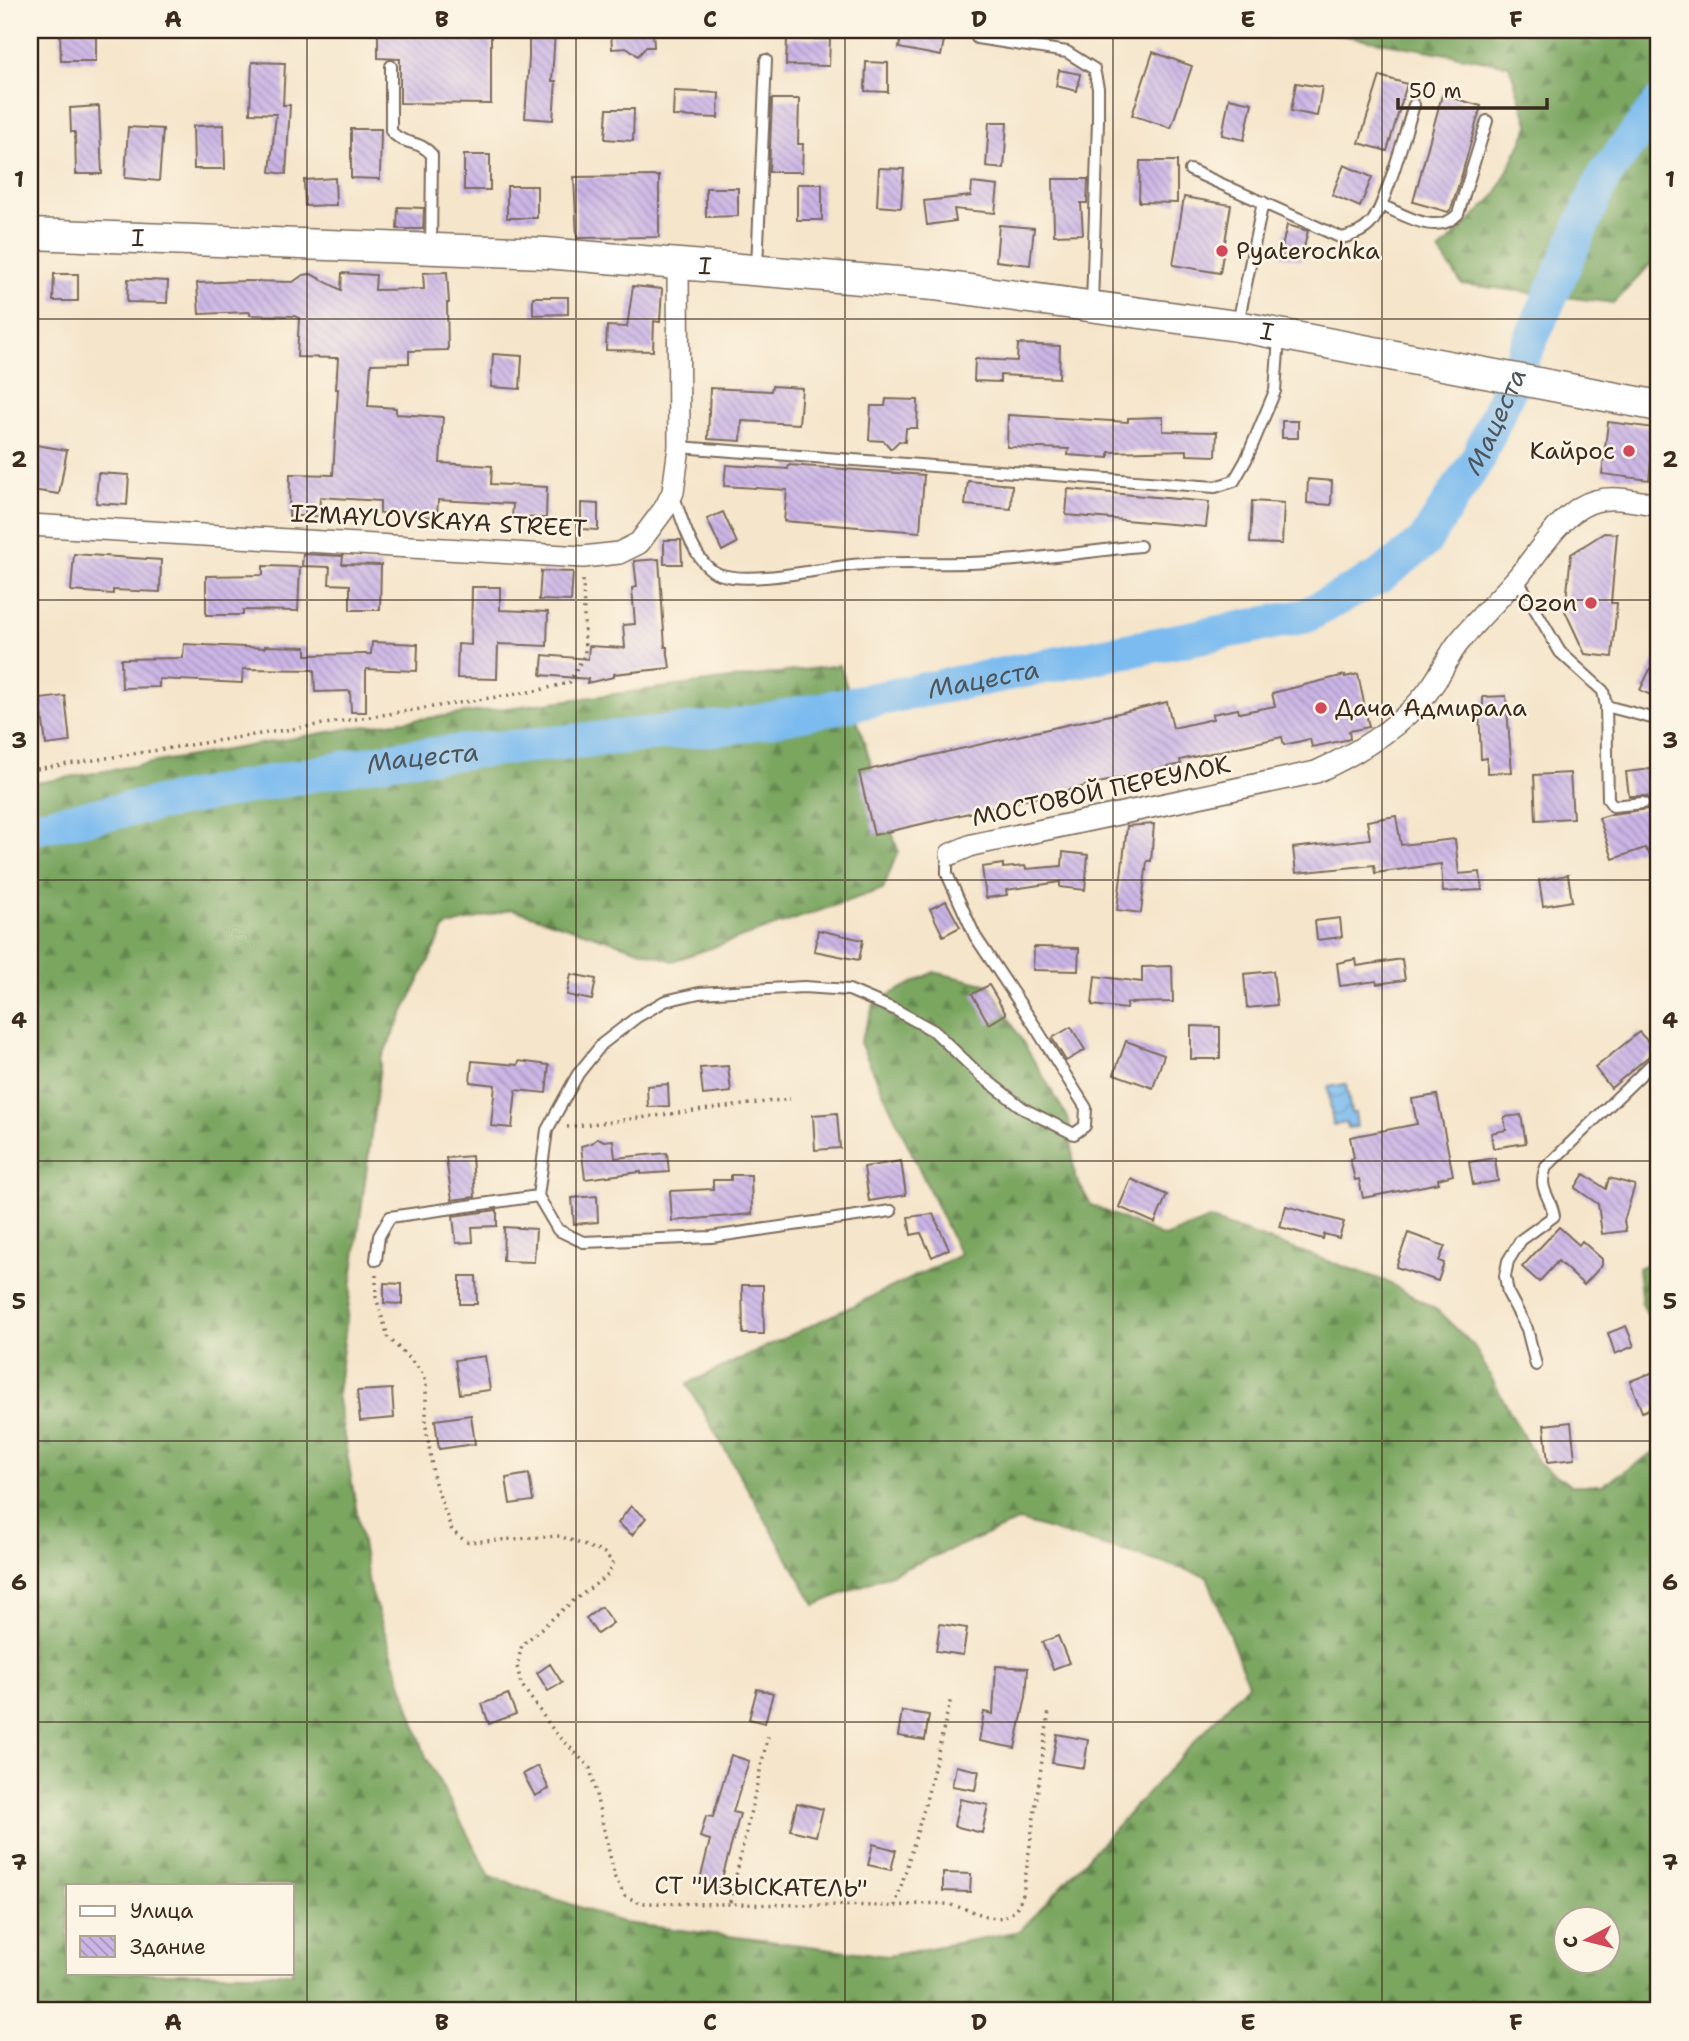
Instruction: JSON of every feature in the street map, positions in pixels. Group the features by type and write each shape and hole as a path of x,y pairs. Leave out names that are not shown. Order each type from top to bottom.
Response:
{"street":[{"name":"I","path":"30,234 545,253 934,285 1237,326 1614,399 1658,415"},
{"name":"IZMAYLOVSKAYA STREET","path":"30,525 583,557 619,553 639,542 665,508 676,479 679,447 678,265"},
{"name":"МОСТОВОЙ ПЕРЕУЛОК","path":"951,854 972,845 1316,772 1342,761 1375,740 1413,710 1433,684 1457,644 1555,531 1581,507 1610,497 1659,505"}],"lane":[{"path":"977,38 1068,52 1094,69 1098,88 1098,121 1091,305"},
{"path":"757,270 766,60"},
{"path":"391,66 391,131 398,139 426,147 432,155 431,248"},
{"path":"1190,170 1342,238 1360,232 1373,222 1414,104"},
{"path":"1381,205 1425,224 1451,222 1458,214 1487,121"},
{"path":"1237,326 1263,202"},
{"path":"679,447 1214,487 1234,481 1246,460 1275,391 1280,335"},
{"path":"673,492 691,541 704,565 720,574 732,576 819,571 850,565 991,562 1140,546"},
{"path":"1517,578 1560,652 1603,691 1606,706 1608,799 1613,806 1643,803"},
{"path":"1606,706 1659,720"},
{"name":"МОСТОВОЙ ПЕРЕУЛОК","path":"547,1130 578,1074 602,1044 637,1017 665,1001 699,993 804,987 849,990 896,1010 934,1031 980,1075 1024,1108 1074,1134 1085,1126 1086,1108 975,936 947,874 951,854"},
{"path":"1536,1365 1527,1329 1508,1293 1504,1276 1508,1261 1521,1240 1554,1216 1543,1191 1546,1167 1659,1057"},
{"path":"547,1130 538,1196 558,1230 583,1242 711,1237 891,1211"},
{"path":"376,1260 379,1236 390,1217 538,1196"}],"path":[{"path":"1652,481 1658,415"},
{"path":"30,770 535,691 569,683 585,654 583,557"},
{"path":"547,1130 790,1099"},
{"name":"СТ \"ИЗЫСКАТЕЛЬ\"","path":"376,1260 376,1297 388,1337 420,1370 426,1381 426,1426 434,1480 452,1531 467,1542 560,1536 604,1553 613,1562 608,1575 522,1645 517,1666 521,1684 548,1722 590,1768 615,1878 625,1896 640,1902 954,1906 983,1917 1006,1917 1017,1909 1023,1894 1049,1711"},
{"path":"895,1906 925,1809 951,1698"},
{"path":"730,1902 768,1736"}],"green space":[{"path":"1313,30 1659,30 1659,255 1614,303 1462,284 1439,251 1496,195 1529,126 1509,65"},
{"path":"840,665 898,851 883,889 673,961 512,909 445,927 381,1059 337,1394 369,1585 426,1757 490,1876 624,1923 888,1956 1020,1931 1248,1684 1207,1576 1020,1521 815,1605 687,1384 960,1255 860,1043 875,1002 934,972 989,985 1069,1120 1075,1177 1091,1205 1164,1237 1209,1219 1385,1281 1437,1310 1474,1346 1538,1463 1570,1485 1602,1485 1659,1450 1659,2011 30,2011 30,784 358,727"},
{"path":"1659,1258 1659,1339 1642,1303 1638,1268"}],"water":[{"path":"1346,1084 1351,1113 1355,1113 1357,1127 1348,1128 1347,1123 1333,1125 1328,1087"}],"building":[{"path":"60,30 96,30 96,61 61,61"},
{"path":"378,30 442,30 442,34 491,34 491,104 400,103 400,59 378,58"},
{"path":"529,30 555,30 552,81 556,81 553,120 525,118"},
{"path":"611,30 653,30 654,47 646,47 638,56 628,48 612,49"},
{"path":"902,30 946,30 941,56 899,48"},
{"path":"787,38 830,39 829,66 786,65"},
{"path":"1153,52 1192,66 1171,128 1132,115"},
{"path":"252,62 285,63 283,105 290,105 286,174 270,172 276,114 250,113"},
{"path":"866,62 888,63 888,92 865,91"},
{"path":"1059,70 1080,74 1077,91 1056,86"},
{"path":"1380,76 1407,84 1387,151 1359,143"},
{"path":"1296,83 1322,87 1317,116 1291,111"},
{"path":"674,91 719,93 718,118 673,116"},
{"path":"1442,95 1481,106 1448,212 1413,202"},
{"path":"1229,98 1252,103 1244,140 1222,135"},
{"path":"772,99 799,99 798,144 803,144 802,172 769,172"},
{"path":"99,106 102,174 76,174 75,132 71,132 70,108"},
{"path":"607,109 634,109 633,141 605,139"},
{"path":"989,122 1007,122 1004,169 986,167"},
{"path":"224,125 225,169 194,169 193,126"},
{"path":"128,127 163,129 159,181 125,178"},
{"path":"351,129 381,129 380,179 351,178"},
{"path":"464,155 490,155 490,190 464,190"},
{"path":"1140,161 1177,161 1177,203 1139,202"},
{"path":"1344,165 1372,177 1360,207 1332,195"},
{"path":"879,168 904,169 901,208 877,206"},
{"path":"659,176 659,237 577,238 574,177"},
{"path":"335,178 336,205 305,206 304,180"},
{"path":"1053,179 1088,179 1087,203 1081,203 1083,234 1054,235"},
{"path":"972,183 998,186 995,213 954,209 956,221 927,225 924,201 971,196"},
{"path":"797,184 822,184 822,220 797,220"},
{"path":"507,186 537,186 537,218 507,218"},
{"path":"706,188 738,188 738,216 706,217"},
{"path":"1184,197 1231,205 1220,273 1173,265"},
{"path":"398,207 424,208 423,229 397,229"},
{"path":"999,225 1034,228 1030,265 996,261"},
{"path":"1287,225 1308,231 1301,260 1280,256"},
{"path":"447,272 448,350 409,351 409,363 371,364 368,406 396,408 396,414 443,417 440,463 492,466 491,484 547,487 546,518 512,517 513,504 438,500 437,517 380,513 380,501 320,497 319,516 289,516 290,474 333,475 338,358 297,357 299,318 294,316 250,315 250,312 199,314 197,283 293,282 303,275 311,274 341,290 342,273 376,275 375,290 424,289 423,273"},
{"path":"54,274 78,274 78,301 53,301"},
{"path":"128,279 168,281 167,303 127,302"},
{"path":"633,286 662,289 660,322 654,321 653,351 606,350 607,326 627,327"},
{"path":"533,297 568,297 568,314 533,315"},
{"path":"1018,344 1060,346 1059,378 1000,375 1000,382 974,381 975,359 1017,361"},
{"path":"493,354 522,356 520,389 491,387"},
{"path":"772,386 802,388 799,424 742,421 741,441 708,439 710,388 771,391"},
{"path":"886,399 918,400 917,428 906,428 905,442 899,441 891,449 884,441 869,440 871,406 885,406"},
{"path":"1008,415 1128,422 1128,418 1163,417 1163,431 1217,432 1216,456 1187,455 1187,450 1109,452 1109,458 1068,455 1069,449 1007,447"},
{"path":"1282,421 1298,421 1298,438 1282,438"},
{"name":"Кайрос","path":"1608,422 1655,428 1649,480 1602,474"},
{"path":"30,444 67,450 59,494 39,491 30,493"},
{"path":"726,465 788,469 789,465 924,475 920,532 784,521 787,490 724,486"},
{"path":"98,473 129,475 127,505 96,503"},
{"path":"1308,479 1332,481 1331,505 1307,503"},
{"path":"968,481 1012,485 1011,509 965,505"},
{"path":"1068,489 1209,502 1206,527 1066,515"},
{"path":"1252,501 1284,503 1282,544 1250,543"},
{"path":"581,503 598,504 598,530 581,529"},
{"path":"723,512 737,543 722,551 707,519"},
{"path":"1604,533 1617,534 1611,603 1617,603 1612,657 1585,654 1565,611 1571,554"},
{"path":"664,540 681,540 682,564 664,564"},
{"path":"74,554 161,560 160,592 113,590 113,594 71,591"},
{"path":"303,554 343,556 342,564 381,565 380,610 350,610 350,585 329,584 330,567 302,566"},
{"path":"659,559 665,647 670,668 614,674 614,677 587,683 588,679 541,675 543,655 588,659 589,646 625,648 623,625 635,624 632,588 637,587 634,561"},
{"path":"263,566 300,567 298,611 243,610 243,615 206,615 206,576 263,575"},
{"path":"541,571 573,572 571,601 539,600"},
{"path":"472,587 500,587 500,610 548,612 547,646 498,644 497,679 457,678 458,644 471,645"},
{"path":"372,642 418,644 417,671 366,669 366,712 351,712 350,691 315,692 314,670 243,669 242,683 159,679 159,687 122,688 121,659 183,658 184,644 306,647 306,655 371,654"},
{"path":"1659,651 1659,699 1640,690"},
{"path":"1358,674 1369,727 1349,731 1350,739 1312,747 1310,739 1284,745 1282,737 1180,760 1181,764 874,835 859,772 1167,702 1173,728 1213,719 1212,714 1238,709 1239,713 1275,706 1272,693"},
{"path":"65,696 70,742 46,745 40,699"},
{"path":"1506,696 1512,772 1487,773 1487,758 1481,759 1479,705 1483,705 1483,697"},
{"path":"1659,768 1659,795 1652,796 1659,819 1659,866 1645,848 1613,859 1599,818 1648,809 1651,802 1647,796 1629,796 1626,772"},
{"path":"1570,773 1573,818 1536,820 1534,775"},
{"path":"1396,816 1401,845 1455,839 1459,874 1480,872 1482,890 1443,892 1441,864 1375,873 1374,865 1296,873 1293,848 1370,839 1367,821"},
{"path":"1154,824 1151,861 1147,861 1141,913 1117,910 1127,826"},
{"path":"1063,852 1088,855 1085,890 1060,887 1060,882 1006,890 1007,895 986,898 982,867 1003,864 1003,868 1025,866 1026,869 1062,866"},
{"path":"1568,875 1572,901 1543,906 1539,880"},
{"path":"946,901 960,927 943,936 930,909"},
{"path":"1340,918 1342,937 1317,940 1315,921"},
{"path":"818,930 863,940 859,960 814,951"},
{"path":"1034,947 1079,948 1078,971 1033,970"},
{"path":"1356,959 1357,966 1402,959 1405,980 1340,986 1337,963"},
{"path":"1172,966 1173,1002 1127,1003 1126,1009 1092,1005 1095,976 1142,982 1142,967"},
{"path":"1273,971 1277,1005 1247,1008 1244,974"},
{"path":"571,974 596,979 592,1000 567,995"},
{"path":"989,985 1006,1014 989,1024 972,994"},
{"path":"1191,1026 1220,1027 1220,1059 1191,1059"},
{"path":"1071,1027 1085,1050 1066,1061 1052,1038"},
{"path":"1639,1032 1656,1050 1611,1088 1595,1068"},
{"path":"1126,1041 1164,1055 1153,1088 1114,1074"},
{"path":"472,1061 518,1065 519,1061 549,1065 546,1093 516,1090 512,1128 491,1126 495,1085 470,1082"},
{"path":"728,1066 731,1092 703,1095 700,1068"},
{"path":"668,1084 669,1106 648,1107 647,1086"},
{"path":"1437,1095 1453,1175 1438,1179 1439,1183 1363,1198 1359,1179 1355,1180 1350,1159 1354,1158 1350,1137 1417,1124 1412,1099"},
{"path":"837,1113 840,1148 815,1150 813,1115"},
{"path":"1521,1115 1526,1143 1493,1148 1491,1133 1506,1130 1504,1117"},
{"path":"598,1138 604,1141 613,1140 615,1158 667,1153 669,1172 641,1172 585,1179 581,1146"},
{"path":"472,1156 475,1197 452,1200 446,1158"},
{"path":"1495,1158 1498,1181 1473,1185 1469,1162"},
{"path":"901,1161 906,1195 869,1201 864,1167"},
{"path":"1584,1174 1606,1189 1609,1178 1635,1185 1624,1221 1626,1231 1602,1234 1598,1204 1575,1188"},
{"path":"731,1175 751,1175 752,1214 672,1221 670,1191 713,1189 713,1180 731,1180"},
{"path":"1131,1179 1167,1195 1155,1223 1119,1207"},
{"path":"597,1196 598,1222 574,1224 572,1198"},
{"path":"1286,1206 1344,1222 1339,1238 1324,1234 1323,1239 1280,1227"},
{"path":"497,1210 497,1226 472,1227 473,1242 456,1243 453,1216"},
{"path":"933,1214 949,1249 932,1257 921,1233 911,1235 908,1217"},
{"path":"504,1227 536,1229 534,1262 503,1261"},
{"path":"1559,1227 1579,1245 1582,1241 1602,1259 1602,1265 1584,1285 1558,1261 1539,1282 1522,1267"},
{"path":"1408,1233 1445,1246 1439,1261 1444,1263 1438,1281 1396,1267"},
{"path":"460,1276 476,1276 477,1304 460,1304"},
{"path":"384,1283 402,1284 402,1304 384,1303"},
{"path":"742,1285 763,1285 764,1334 743,1334"},
{"path":"1626,1326 1634,1346 1615,1354 1608,1333"},
{"path":"485,1356 490,1390 460,1394 455,1360"},
{"path":"1659,1370 1659,1405 1642,1412 1630,1381"},
{"path":"392,1389 394,1418 360,1421 357,1391"},
{"path":"471,1415 475,1444 439,1449 435,1420"},
{"path":"1571,1422 1575,1459 1548,1462 1544,1425"},
{"path":"529,1474 533,1501 510,1504 506,1478"},
{"path":"631,1506 646,1518 632,1535 618,1523"},
{"path":"601,1607 613,1623 597,1634 586,1618"},
{"path":"940,1624 967,1628 963,1655 936,1651"},
{"path":"1058,1636 1069,1663 1053,1669 1042,1642"},
{"path":"550,1664 562,1683 548,1691 537,1673"},
{"path":"996,1666 1028,1668 1026,1697 1015,1748 979,1741 984,1712 993,1714"},
{"path":"757,1689 773,1693 765,1723 749,1719"},
{"path":"508,1694 516,1714 489,1724 482,1704"},
{"path":"902,1711 929,1715 925,1740 898,1736"},
{"path":"1057,1734 1088,1740 1084,1768 1052,1763"},
{"path":"731,1755 749,1761 733,1812 740,1814 719,1889 699,1884 710,1840 700,1837 706,1816 713,1817"},
{"path":"538,1766 549,1789 535,1796 523,1774"},
{"path":"956,1766 979,1771 975,1790 952,1786"},
{"path":"960,1799 988,1805 982,1833 954,1826"},
{"path":"797,1803 823,1809 816,1836 790,1830"},
{"path":"873,1844 896,1850 891,1870 868,1865"},
{"path":"943,1873 971,1874 970,1892 943,1891"}],"waterway":[{"name":"Мацеста","path":"30,828 399,758 737,726 1305,616 1380,576 1424,542 1477,460 1604,176 1659,104"}],"place":[{"name":"Pyaterochka","path":"1222,251"},
{"name":"Кайрос","path":"1629,451"},
{"name":"Ozon","path":"1591,603"},
{"name":"Дача Адмирала","path":"1321,708"}]}
